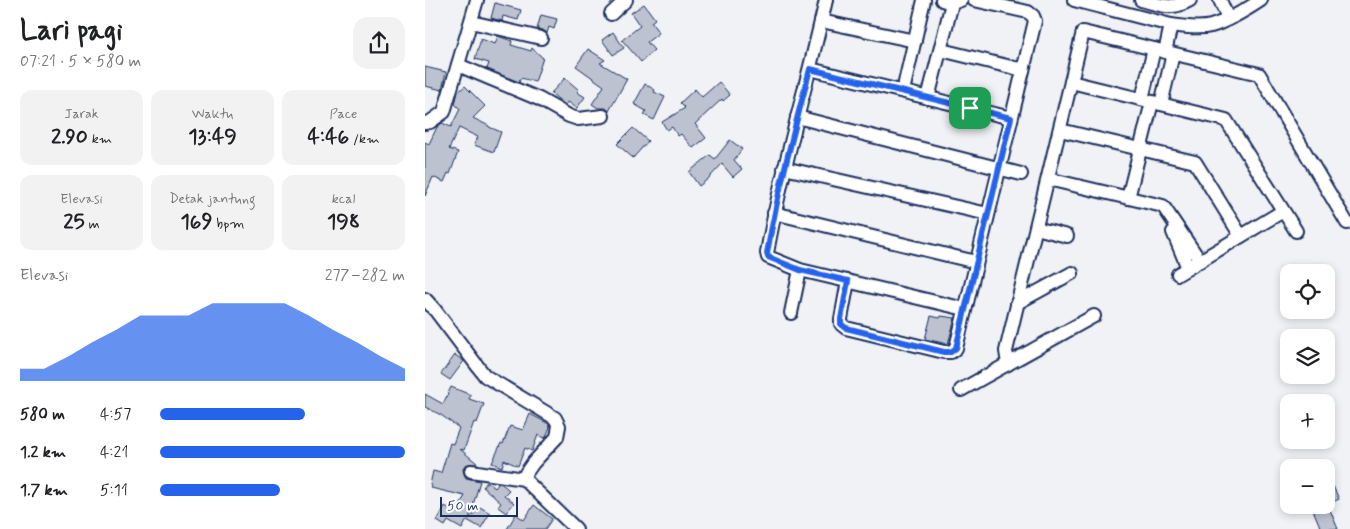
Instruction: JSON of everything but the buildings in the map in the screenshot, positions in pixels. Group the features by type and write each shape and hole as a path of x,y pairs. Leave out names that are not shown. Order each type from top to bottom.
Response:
{"street":[{"path":"425,123 430,122 444,112 477,0"},
{"path":"611,14 626,0"},
{"path":"826,0 784,168 774,213 767,253 768,257 800,270 965,309"},
{"path":"903,92 924,0"},
{"path":"848,281 841,319 841,324 846,328 944,352 951,352 956,348 1035,21 1028,12 974,0"},
{"path":"1074,0 1171,25 1186,27 1210,26 1261,0"},
{"path":"1141,0 1169,7 1181,5 1189,0"},
{"path":"1220,0 1228,18"},
{"path":"928,98 952,1"},
{"path":"821,21 915,41"},
{"path":"471,22 541,38"},
{"path":"1129,198 1151,101 1171,25"},
{"path":"1009,364 1006,351 1083,32 1259,74 1347,223"},
{"path":"941,50 1023,70"},
{"path":"1151,101 1164,51"},
{"path":"458,65 539,99 569,116 578,119 603,116"},
{"path":"810,69 1011,118"},
{"path":"1071,82 1226,120 1296,231"},
{"path":"797,118 1021,174"},
{"path":"1059,130 1195,162 1241,236"},
{"path":"784,168 988,214"},
{"path":"1048,179 1163,206 1200,261"},
{"path":"1163,206 1183,271 1283,210"},
{"path":"774,213 976,262"},
{"path":"1036,228 1067,236"},
{"path":"791,313 800,270"},
{"path":"1017,303 1072,273"},
{"path":"425,299 485,376 555,418 559,426 557,436 533,463 524,479"},
{"path":"961,390 1094,316"},
{"path":"471,471 524,479 575,529"}],"route":[{"path":"810,69 970,108 1011,118 956,348 951,352 944,352 846,328 841,324 841,319 848,281 800,270 768,257 767,253 784,168 810,69"}]}
